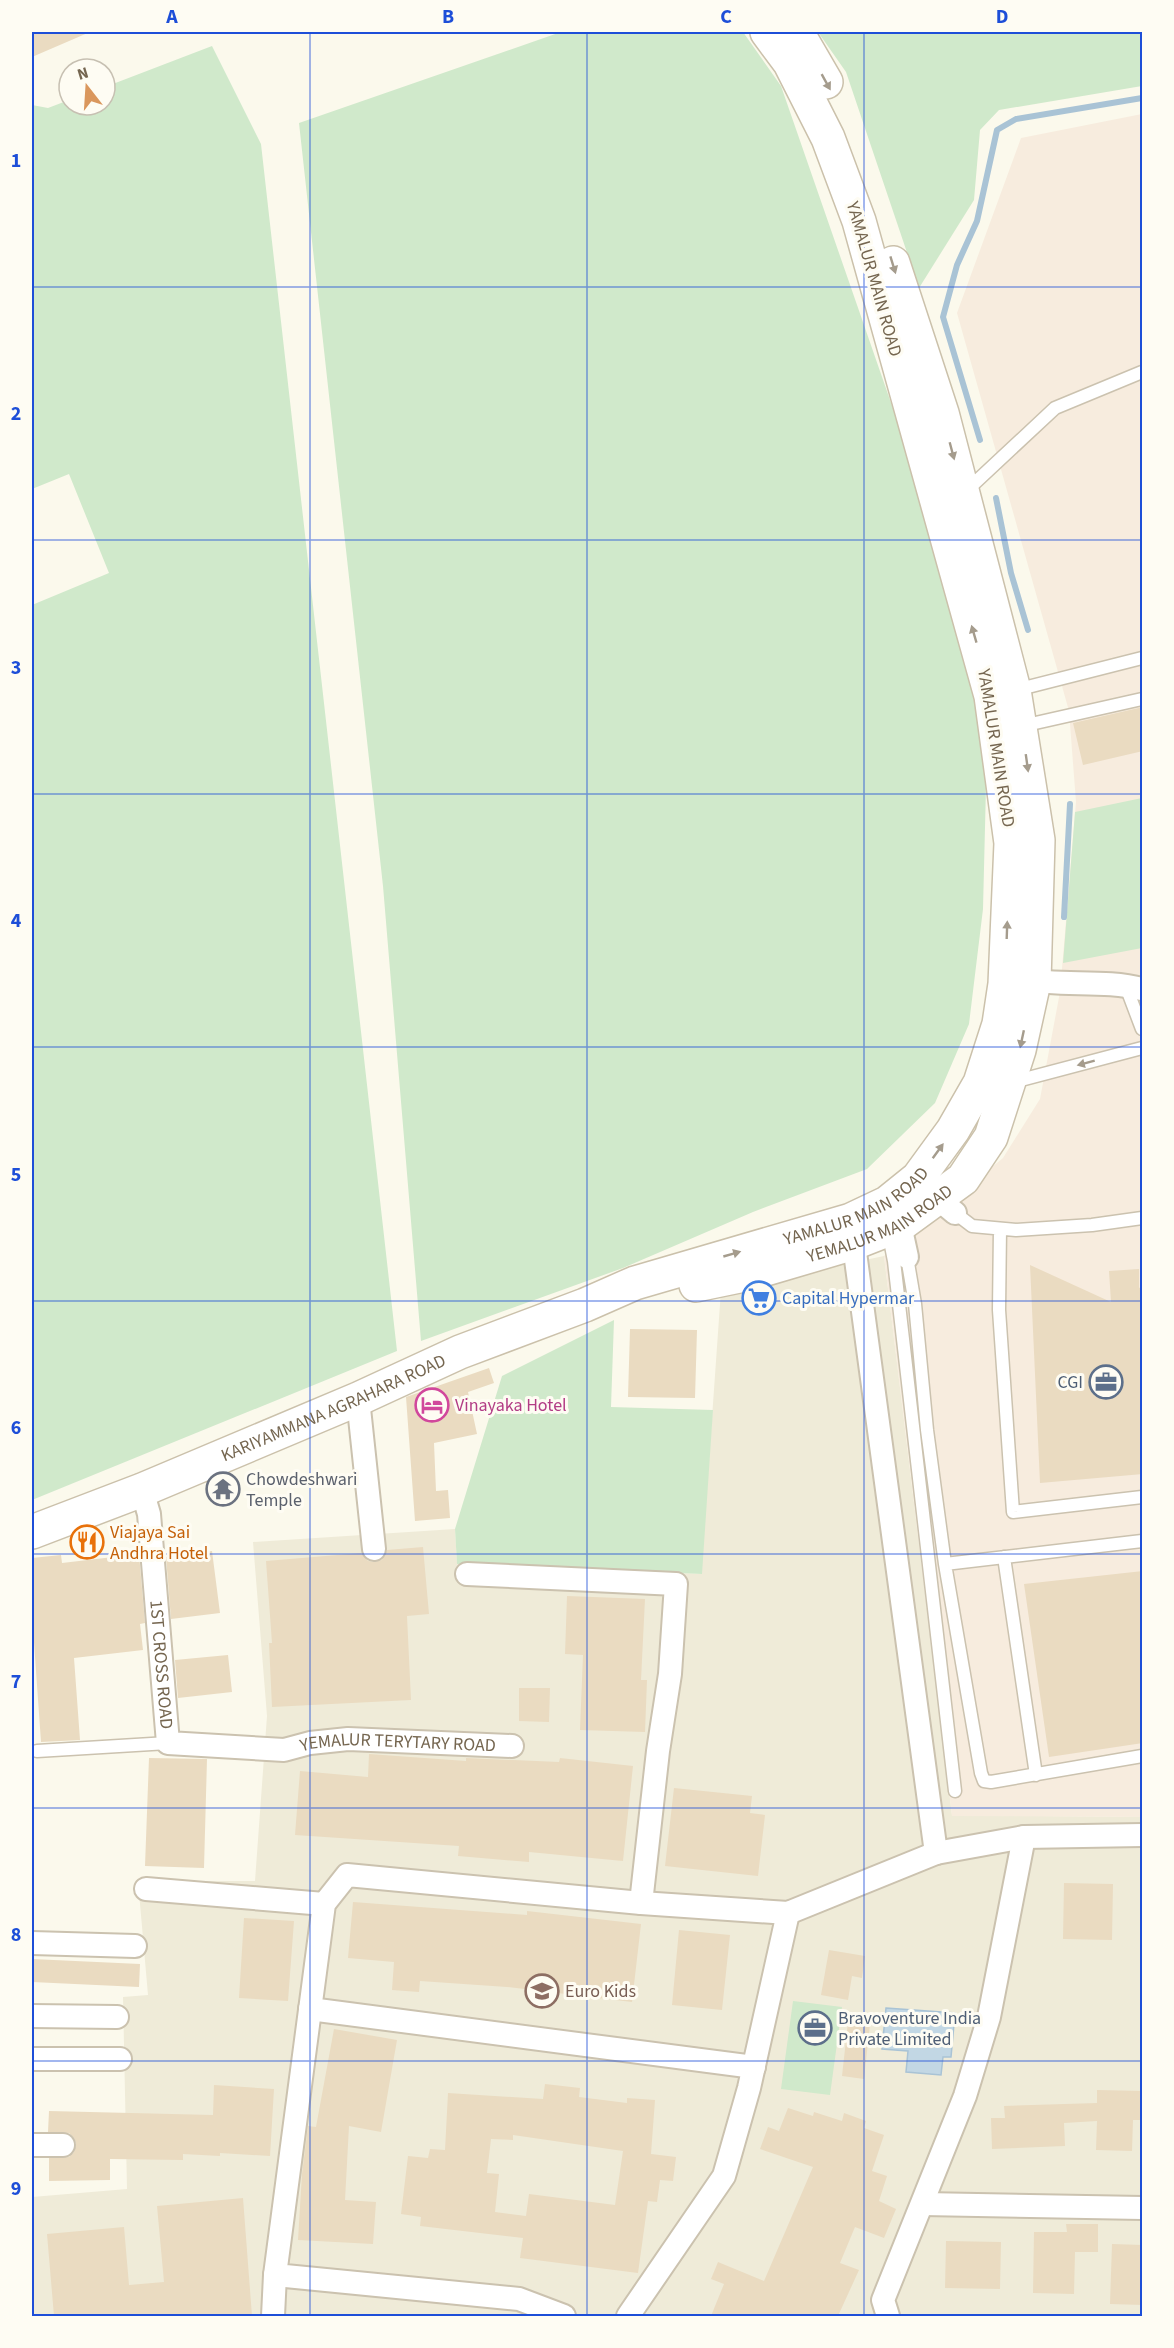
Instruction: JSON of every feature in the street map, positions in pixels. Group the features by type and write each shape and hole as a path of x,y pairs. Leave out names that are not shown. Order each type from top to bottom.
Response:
{"street":[{"name":"YAMALUR MAIN ROAD","path":"635,1283 876,1221 918,1178 953,1130 980,1083 999,1024 1020,979 1038,840 1021,726 1003,693 858,221 828,138 790,63 767,32"},
{"name":"YAMALUR MAIN ROAD","path":"797,32 831,93 870,189 942,413 964,493 1003,693 1020,979"},
{"path":"1020,979 1058,984 1137,982"},
{"name":"YEMALUR MAIN ROAD","path":"585,1305 749,1274 876,1221 946,1205 991,1137 1019,1050 1020,979"},
{"path":"876,1221 907,1257"},
{"path":"876,1221 936,1853"},
{"name":"KARIYAMMANA AGRAHARA ROAD","path":"32,1532 142,1490 358,1399 460,1352 585,1305 635,1283"},
{"path":"358,1399 374,1549"},
{"name":"1ST CROSS ROAD","path":"142,1490 149,1514 168,1743"},
{"path":"468,1574 676,1584 670,1674 658,1751 641,1903"},
{"name":"YEMALUR TERYTARY ROAD","path":"168,1743 284,1750 310,1743 348,1739 512,1746"},
{"path":"273,2316 275,2276 324,1904 346,1875 641,1903 788,1913 936,1853 1024,1837 1143,1834"},
{"path":"888,2316 884,2300 965,2096 989,2017 1024,1837"},
{"path":"146,1889 324,1904"},
{"path":"628,2316 724,2176 754,2067 788,1913"},
{"path":"32,1943 135,1946"},
{"path":"310,2009 754,2067"},
{"path":"32,2016 117,2017"},
{"path":"32,2059 120,2059"},
{"path":"32,2145 63,2145"},
{"path":"923,2204 1143,2208"},
{"path":"275,2276 564,2316"}],"lane":[{"path":"964,493 1055,408 1143,372"},
{"path":"1003,693 1143,658"},
{"path":"1021,726 1143,699"},
{"path":"1137,982 1143,1029"},
{"path":"1008,1084 1143,1048"},
{"path":"946,1205 972,1226 1000,1229 1092,1226 1143,1218"},
{"path":"876,1221 894,1261 956,1791"},
{"path":"1000,1229 999,1310 1012,1512 1143,1497"},
{"path":"907,1257 915,1304 927,1430 945,1564 984,1781 991,1782 1143,1756"},
{"path":"945,1564 1143,1541"},
{"path":"1004,1557 1036,1774"},
{"name":"1ST CROSS ROAD","path":"36,1751 168,1743"}],"shaded area":[{"path":"1142,114 1142,1817 952,1816 884,1256 1003,1158 1040,1099 1060,992 1076,802 1069,711 957,313 1021,138"},
{"path":"884,1256 952,1815 1142,1817 1142,2316 32,2316 32,2197 127,2189 123,1997 148,1995 138,1881 255,1881 267,1716 253,1542 455,1529 457,1563 701,1574 721,1290"}],"green space":[{"path":"561,32 743,32 781,86 898,423 987,746 983,909 969,1024 935,1103 867,1169 753,1212 623,1268 421,1341 383,886 299,123"},
{"path":"818,32 1142,32 1142,86 999,110 980,130 974,200 919,288 846,72"},
{"path":"212,46 261,144 397,1351 32,1500 32,605 109,573 69,474 32,489 32,105 48,108 57,105 57,117 117,117 117,82"},
{"path":"1142,798 1142,948 1063,963 1075,812"},
{"path":"614,1320 611,1407 713,1410 702,1574 457,1564 455,1529 502,1376"},
{"path":"793,2001 842,2007 830,2095 781,2089"}],"water":[{"path":"886,2008 955,2013 951,2057 943,2057 941,2075 906,2072 908,2051 882,2049"}],"building":[{"path":"32,32 90,32 32,57"},
{"path":"1143,707 1143,751 1083,765 1073,723"},
{"path":"1030,1265 1111,1302 1109,1271 1139,1269 1139,1288 1143,1286 1143,1474 1040,1483"},
{"path":"630,1329 697,1330 695,1398 628,1397"},
{"path":"489,1368 494,1383 468,1392 477,1434 434,1443 436,1491 448,1490 450,1518 415,1521 406,1397"},
{"path":"423,1547 429,1614 407,1616 411,1700 272,1707 269,1643 272,1643 266,1561 361,1553 368,1561 375,1562 382,1560 387,1550"},
{"path":"212,1551 220,1613 171,1619 166,1557"},
{"path":"139,1554 145,1623 140,1624 143,1650 74,1658 80,1740 41,1742 32,1614 32,1558 61,1555 62,1563"},
{"path":"1143,1571 1143,1743 1049,1757 1024,1584"},
{"path":"567,1596 645,1599 641,1680 647,1680 645,1732 580,1730 583,1655 565,1654"},
{"path":"228,1655 232,1692 178,1698 175,1660"},
{"path":"519,1688 550,1688 549,1722 519,1721"},
{"path":"369,1754 466,1761 466,1758 559,1762 560,1758 633,1766 623,1861 529,1852 529,1862 458,1856 459,1846 295,1835 300,1771 368,1777"},
{"path":"149,1758 207,1759 204,1868 145,1866"},
{"path":"674,1788 752,1796 750,1813 765,1815 758,1876 665,1866"},
{"path":"1064,1883 1113,1884 1112,1940 1063,1939"},
{"path":"353,1902 527,1915 527,1911 641,1924 632,2002 507,1987 420,1981 419,1992 392,1990 394,1962 348,1958"},
{"path":"244,1918 294,1921 288,2001 239,1998"},
{"path":"679,1930 730,1935 722,2010 672,2005"},
{"path":"829,1950 865,1956 862,1978 852,1976 848,2000 821,1995"},
{"path":"32,1959 140,1964 139,1987 32,1982"},
{"path":"848,2022 870,2024 864,2079 842,2076"},
{"path":"334,2029 397,2040 381,2132 349,2126 345,2200 376,2202 373,2244 298,2240 308,2126 316,2127"},
{"path":"545,2084 580,2088 579,2097 627,2103 627,2098 655,2100 651,2154 676,2157 673,2181 660,2180 657,2202 648,2201 638,2273 520,2258 523,2238 420,2226 421,2217 401,2214 408,2156 428,2158 430,2149 445,2150 448,2093 543,2099","holes":["513,2135 623,2151 615,2205 529,2194 526,2216 495,2212 499,2174 487,2173 491,2139 513,2140"]},
{"path":"214,2085 274,2089 270,2156 220,2153 220,2156 183,2154 183,2160 110,2159 110,2180 49,2181 49,2158 69,2157 74,2152 76,2144 69,2133 48,2132 49,2111 213,2115"},
{"path":"1097,2090 1143,2091 1143,2120 1133,2120 1132,2151 1096,2150 1097,2121 1064,2123 1065,2146 992,2149 991,2118 1005,2118 1004,2106 1097,2103"},
{"path":"788,2108 813,2116 814,2112 842,2121 844,2113 866,2121 864,2128 884,2135 872,2171 887,2176 879,2201 896,2209 884,2238 855,2227 840,2263 859,2270 838,2316 711,2316 724,2284 711,2279 718,2262 764,2281 813,2167 760,2149 768,2127 779,2131"},
{"path":"243,2198 252,2316 54,2316 47,2234 124,2227 129,2285 164,2282 157,2206"},
{"path":"1066,2224 1098,2224 1098,2252 1075,2252 1074,2294 1033,2293 1034,2232 1067,2232"},
{"path":"946,2241 1001,2242 1000,2289 945,2288"},
{"path":"1112,2244 1143,2245 1143,2305 1110,2304"}],"waterway":[{"path":"980,440 943,317 957,265 977,221 997,130 1016,119 1142,98"},
{"path":"996,498 1011,573 1028,630"},
{"path":"1064,917 1070,804"}],"place":[{"name":"Capital Hypermar","path":"759,1298"},
{"name":"CGI","path":"1106,1382"},
{"name":"Vinayaka Hotel","path":"432,1405"},
{"name":"Chowdeshwari Temple","path":"223,1489"},
{"name":"Viajaya Sai Andhra Hotel","path":"87,1542"},
{"name":"Euro Kids","path":"542,1991"},
{"name":"Bravoventure India Private Limited","path":"815,2028"}]}
